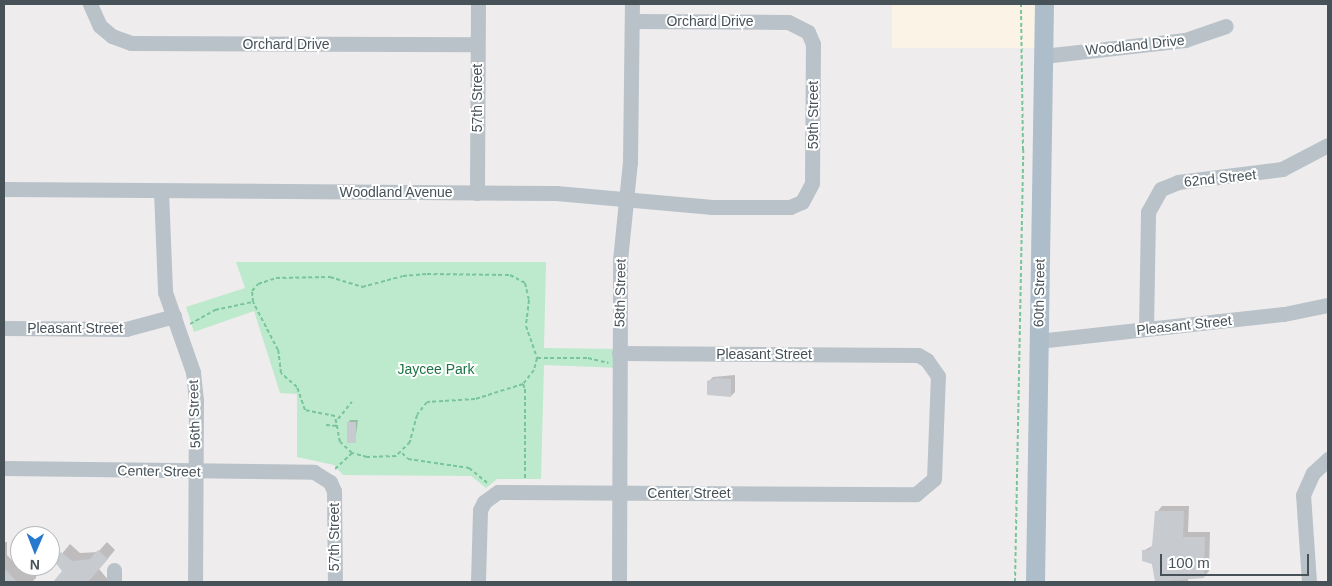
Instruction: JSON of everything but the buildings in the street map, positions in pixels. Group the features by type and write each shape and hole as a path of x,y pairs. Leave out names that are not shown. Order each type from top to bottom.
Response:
{"main road":[{"name":"60th Street","path":"1035,582 1044,4"}],"street":[{"name":"Orchard Drive","path":"90,4 100,26 112,36 131,43 477,44"},
{"name":"57th Street","path":"477,193 478,4"},
{"name":"58th Street","path":"619,582 619,359 624,200 630,162 632,4"},
{"name":"Orchard Drive","path":"632,21 788,22"},
{"name":"59th Street","path":"787,207 802,202 812,183 813,57 813,44 808,32 788,22"},
{"name":"Woodland Drive","path":"1043,56 1185,40 1226,26"},
{"name":"62nd Street","path":"1146,329 1148,212 1161,189 1178,182 1282,169 1328,145"},
{"name":"Woodland Avenue","path":"4,189 556,193 690,207 787,207"},
{"name":"56th Street","path":"161,191 165,292 193,372 195,471 194,582"},
{"name":"Pleasant Street","path":"1038,341 1284,314 1328,305"},
{"name":"Pleasant Street","path":"4,328 126,329 174,316"},
{"name":"Pleasant Street","path":"619,359 908,354 927,360 938,376 937,472 929,486 916,494"},
{"path":"1309,582 1303,495 1313,473 1328,459"},
{"name":"Center Street","path":"4,468 314,472"},
{"name":"57th Street","path":"314,472 330,482 334,491 335,582"},
{"name":"Center Street","path":"478,582 478,520 484,502 498,492 916,494"}],"path":[{"path":"1014,582 1022,150 1021,4"},
{"path":"338,419 332,414 305,410 297,387 281,373 278,350 251,296 254,288 276,278 330,277 362,287 403,276 427,274 510,275 522,280 528,288 526,326 537,358 531,375 523,384 475,399 427,402 419,410 410,442 401,453 383,458 352,453 340,442 338,419 352,402"},
{"path":"190,324 215,310 253,302"},
{"path":"537,358 619,359"},
{"path":"523,384 525,389 525,480"},
{"path":"326,426 338,426"},
{"path":"335,469 352,453"},
{"path":"401,453 408,459 469,468 488,484"}],"shaded area":[{"path":"892,4 1044,4 1044,48 892,48"}],"green space":[{"name":"Jaycee Park","path":"236,262 546,262 544,348 620,349 619,368 544,365 541,479 497,479 486,488 471,476 343,475 334,465 297,457 297,394 280,393 254,311 194,332 186,307 245,288"}]}
